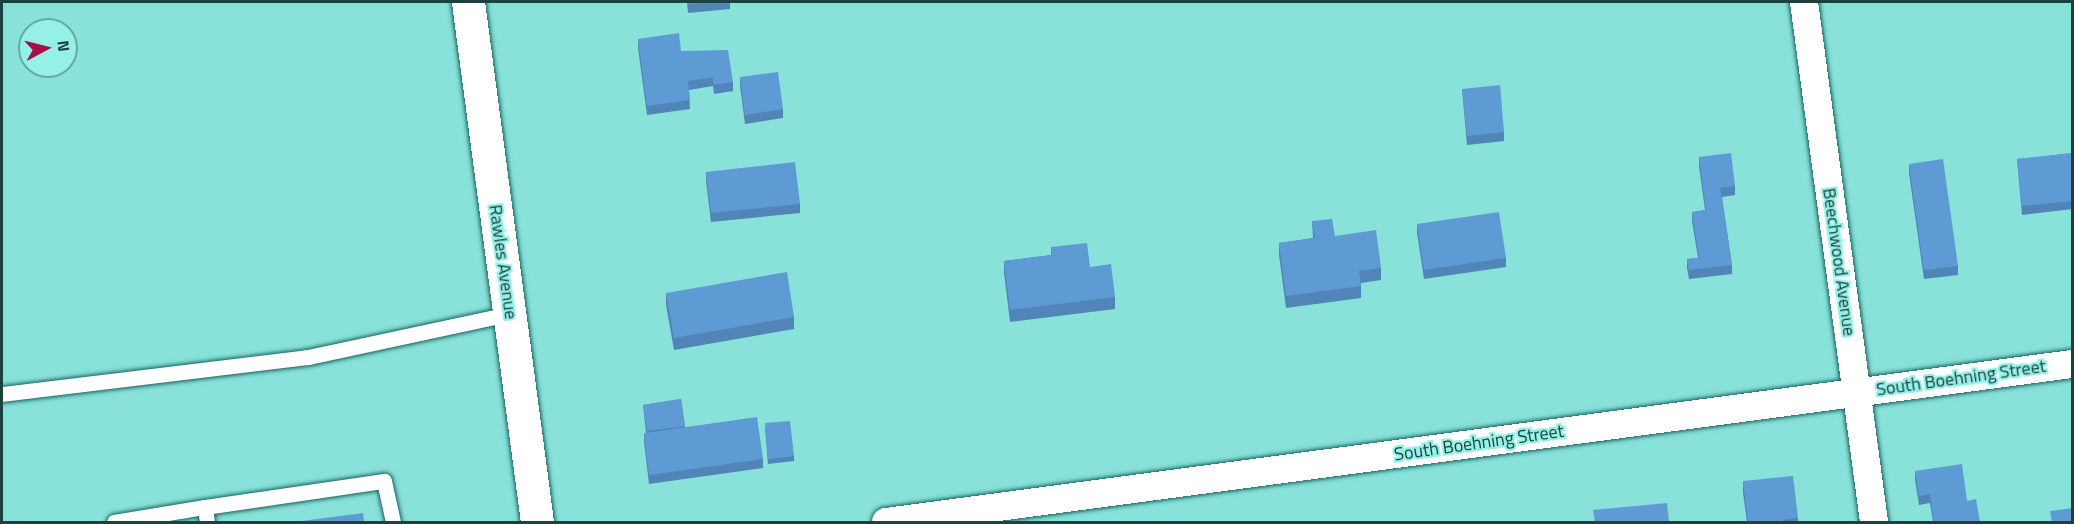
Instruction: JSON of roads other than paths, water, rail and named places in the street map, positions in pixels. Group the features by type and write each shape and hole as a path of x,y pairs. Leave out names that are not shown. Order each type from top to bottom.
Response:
{"street":[{"name":"Rawles Avenue","path":"468,2 537,522"},
{"name":"Beechwood Avenue","path":"1804,2 1874,522"},
{"name":"South Boehning Street","path":"886,522 2073,364"}],"lane":[{"path":"2,394 308,357 509,314"},
{"path":"114,522 206,515 384,481 393,522"}]}
